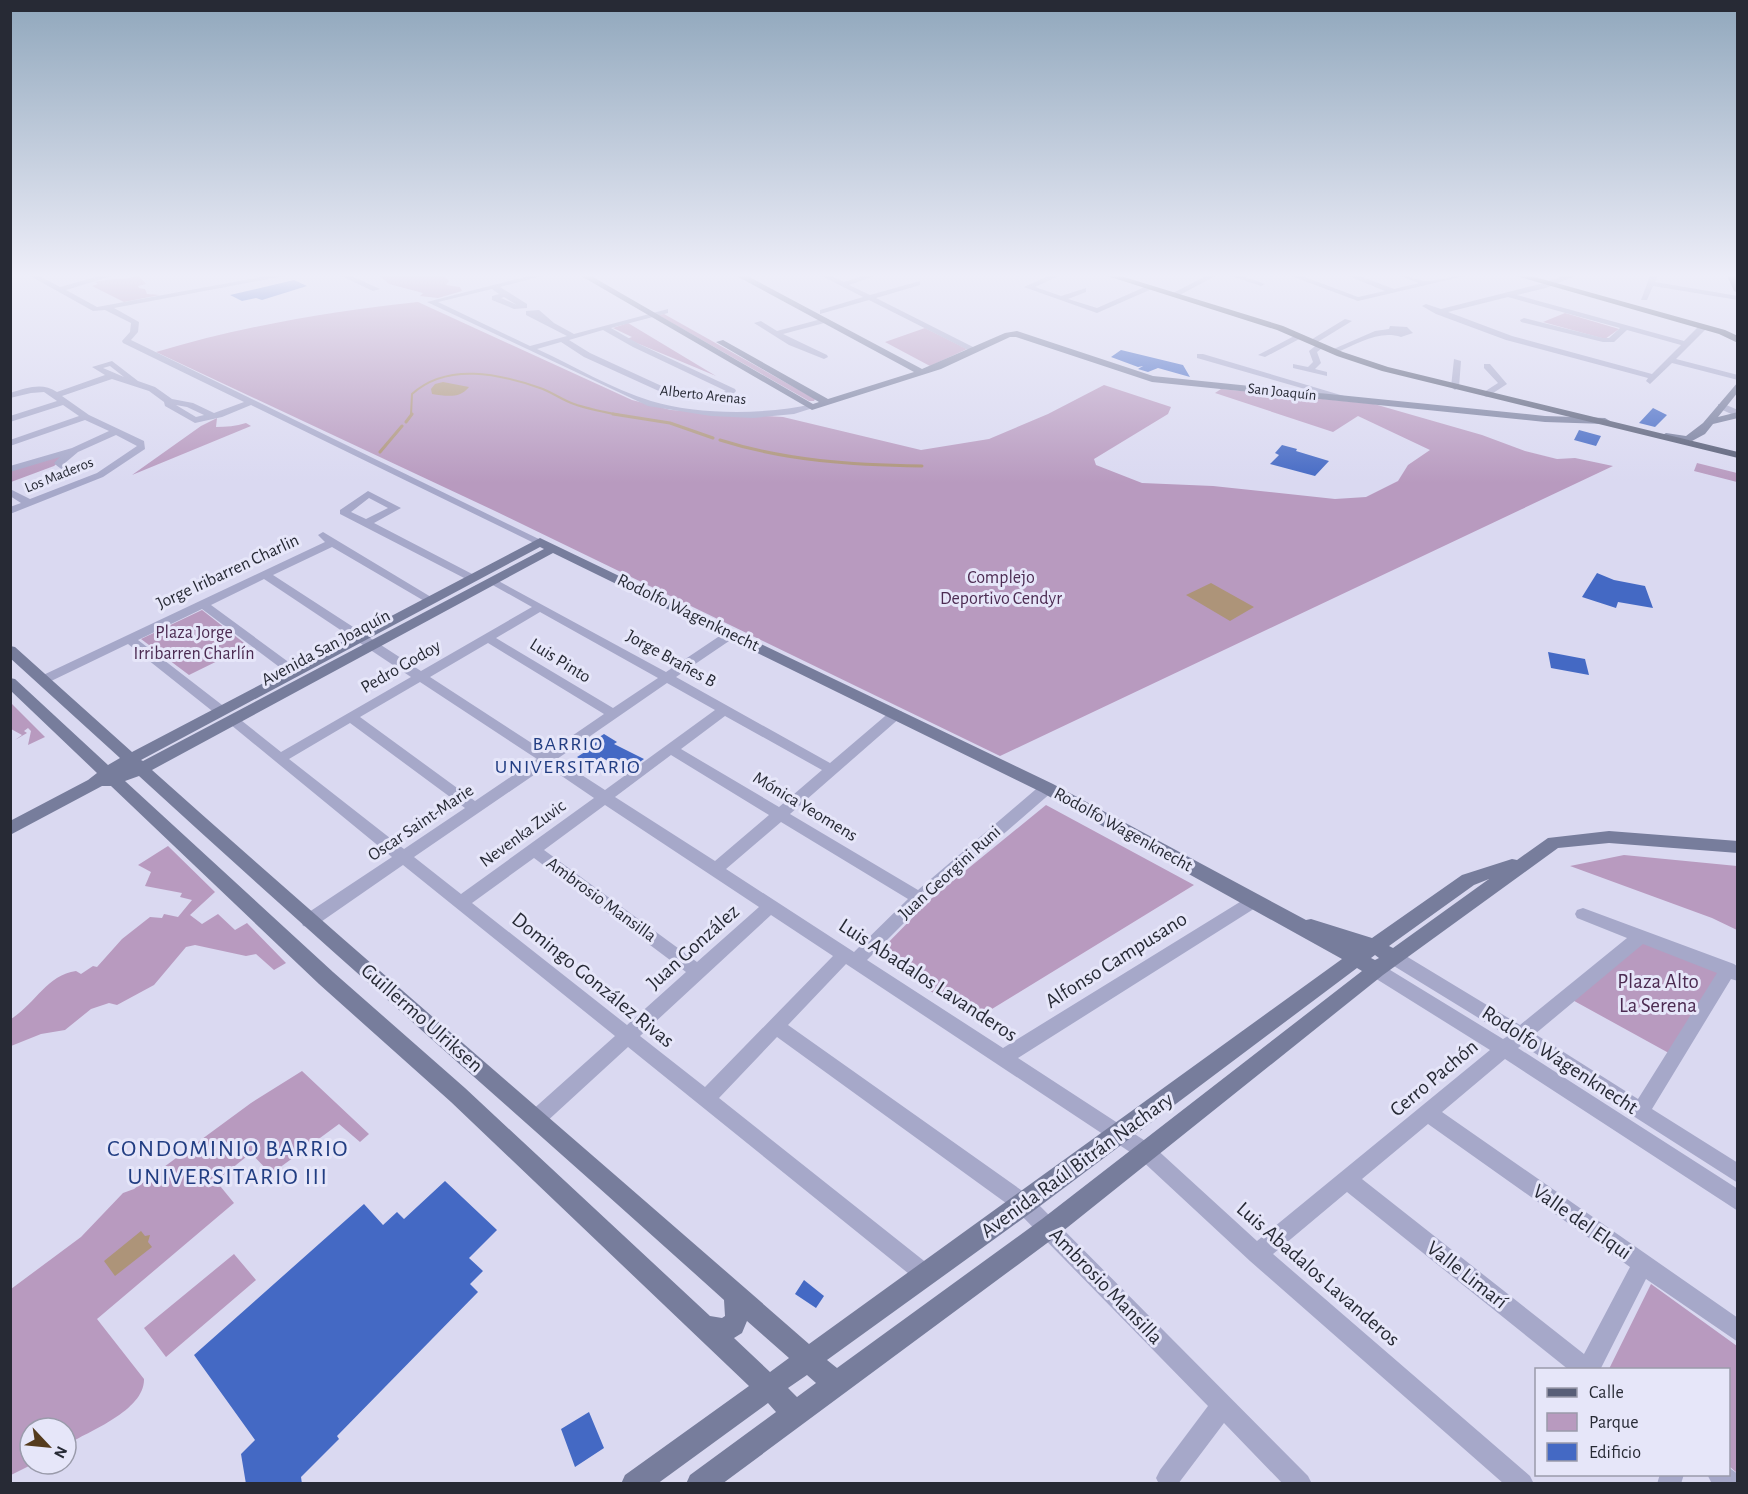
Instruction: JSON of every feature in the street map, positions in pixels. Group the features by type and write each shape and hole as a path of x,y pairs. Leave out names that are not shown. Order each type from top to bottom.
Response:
{"main road":[{"path":"700,343 812,407"},
{"path":"721,343 827,402"},
{"path":"874,343 926,371"},
{"name":"San Joaquín","path":"812,407 926,371 991,343"},
{"name":"San Joaquín","path":"1045,343 1152,379 1545,418 1592,420 1677,439 1691,438 1707,424"},
{"path":"1318,343 1333,351 1385,369 1737,455"},
{"path":"1690,444 1737,385"},
{"path":"1707,424 1737,415"},
{"name":"Avenida San Joaquín","path":"111,776 366,641 430,600 472,578 547,545"},
{"name":"Avenida San Joaquín","path":"226,716 294,672 493,581 547,545"},
{"name":"Rodolfo Wagenknecht","path":"547,545 1047,788 1294,922 1376,970"},
{"name":"Guillermo Ulriksen","path":"10,650 309,921 537,1118 836,1384"},
{"name":"Guillermo Ulriksen","path":"10,681 326,978 458,1095 796,1413"},
{"path":"79,747 92,747 111,741"},
{"path":"10,829 111,776"},
{"path":"140,804 151,796 169,794"},
{"name":"Avenida Raúl Bitrán Nachary","path":"699,1484 1050,1227 1376,970 1554,842 1582,838 1665,839 1737,846"},
{"name":"Avenida Raúl Bitrán Nachary","path":"634,1484 1120,1135 1356,959 1468,880 1526,860"},
{"name":"Rodolfo Wagenknecht","path":"1294,922 1374,946 1395,958"},
{"path":"704,1326 715,1331 732,1327 738,1320 738,1311 732,1291"}],"street":[{"name":"Rodolfo Wagenknecht","path":"130,343 547,545"},
{"name":"Alberto Arenas","path":"520,343 635,398 667,407 771,415 793,413 812,407"},
{"path":"531,348 552,343"},
{"path":"567,343 587,355 664,390 719,397 737,396 679,364 628,343"},
{"path":"792,343 824,357"},
{"path":"960,343 975,350"},
{"path":"1262,355 1287,343"},
{"path":"1309,370 1317,363 1313,351 1318,343"},
{"path":"1333,351 1354,343"},
{"path":"1525,343 1652,379 1685,344 1680,343"},
{"path":"1200,356 1350,399"},
{"path":"1671,360 1737,378"},
{"path":"1455,387 1457,361"},
{"path":"134,381 127,373 111,363 96,368 112,377 134,381 158,391 169,401 168,404 195,420 252,402"},
{"path":"1296,366 1324,374"},
{"path":"1487,366 1503,384 1487,394"},
{"path":"10,419 82,386 127,373"},
{"path":"10,396 41,388 56,397"},
{"name":"Los Maderos","path":"10,511 100,475 141,447 141,443 86,417 56,397"},
{"path":"169,401 190,405 212,416"},
{"path":"177,410 190,405"},
{"path":"1721,405 1737,415"},
{"path":"10,443 86,417"},
{"path":"10,469 75,450 117,431"},
{"path":"71,470 59,463 75,450"},
{"path":"10,492 29,503"},
{"path":"366,523 472,578"},
{"name":"Jorge Iribarren Charlin","path":"43,680 264,574 328,539 430,600"},
{"name":"Luis Abadalos Lavanderos","path":"264,574 1146,1152 1257,1254 1522,1484"},
{"name":"Jorge Brañes B","path":"493,581 832,770"},
{"path":"202,604 294,672"},
{"name":"Pedro Godoy","path":"280,758 541,607"},
{"name":"Oscar Saint-Marie","path":"309,921 731,634"},
{"name":"Luis Pinto","path":"488,638 613,714"},
{"name":"Domingo González Rivas","path":"129,639 926,1275"},
{"name":"Nevenka Zuvic","path":"461,903 724,710"},
{"path":"716,869 896,714"},
{"path":"351,717 475,808"},
{"name":"Mónica Yeomens","path":"671,749 919,898"},
{"name":"Juan Georgini Runi","path":"706,1099 776,1026 850,958 1047,788"},
{"name":"Ambrosio Mansilla","path":"534,850 698,972"},
{"name":"Alfonso Campusano","path":"1002,1058 1254,901"},
{"name":"Juan González","path":"537,1118 772,905"},
{"path":"1583,915 1733,971 1640,1112"},
{"name":"Cerro Pachón","path":"1257,1254 1641,936"},
{"name":"Rodolfo Wagenknecht","path":"1395,958 1521,1035 1737,1174"},
{"name":"Rodolfo Wagenknecht","path":"1376,970 1504,1049 1737,1201"},
{"name":"Ambrosio Mansilla","path":"776,1026 1024,1204 1050,1227 1300,1484"},
{"name":"Valle del Elqui","path":"1427,1113 1642,1264 1736,1324"},
{"name":"Valle Limarí","path":"1347,1180 1585,1368"},
{"path":"1589,1368 1642,1264"},
{"path":"1168,1478 1222,1406"}],"green space":[{"name":"Complejo Deportivo Cendyr","path":"188,343 507,343 632,400 671,410 783,417 921,450 989,439 1048,414 1104,385 1171,407 1168,414 1094,459 1096,465 1142,483 1213,486 1335,499 1366,497 1398,481 1408,465 1430,450 1358,416 1333,432 1215,393 1221,389 1374,404 1482,435 1525,451 1557,459 1575,458 1613,466 1000,756 495,511 156,352"},
{"path":"636,343 661,343 716,376"},
{"path":"707,343 715,343 815,399 809,401"},
{"path":"886,343 954,343 967,349 930,366"},
{"path":"217,418 216,427 246,423 251,426 132,475 201,426"},
{"path":"70,452 54,466 11,482 10,471"},
{"path":"1697,463 1737,473 1737,482 1694,471"},
{"name":"Plaza Jorge Irribarren Charlín","path":"202,610 248,646 189,675 141,639"},
{"path":"11,703 45,737 28,745 31,731 28,728 24,731 27,733 15,740 22,735 11,729"},
{"path":"1046,805 1194,885 974,1020 876,955 932,898"},
{"path":"168,846 215,892 190,915 202,924 218,914 235,930 247,923 286,963 274,970 256,954 246,956 195,945 186,947 154,985 117,1005 109,1003 91,1009 65,1030 41,1034 11,1046 11,1019 49,984 66,974 76,971 81,974 93,966 97,967 122,939 150,917 162,918 164,914 178,917 192,900 180,897 182,893 145,886 151,872 138,865"},
{"path":"1624,855 1737,866 1737,930 1712,918 1570,866"},
{"name":"Plaza Alto La Serena","path":"1641,936 1728,969 1676,1057 1567,997"},
{"path":"302,1071 369,1134 360,1142 339,1124 271,1174 251,1153 216,1181 234,1203 97,1319 144,1379 142,1390 136,1400 114,1418 78,1438 78,1416 18,1416 18,1472 11,1475 11,1289 81,1237 123,1193 134,1189 251,1103"},
{"path":"234,1254 256,1280 166,1357 144,1328"},
{"path":"1651,1284 1737,1346 1737,1473 1730,1467 1730,1368 1609,1368"}],"shaded area":[{"path":"443,382 469,387 457,395 432,394 431,389 435,384"},
{"path":"1211,583 1254,607 1230,621 1186,595"},
{"path":"141,1231 145,1236 150,1235 148,1242 152,1247 115,1276 104,1261"}],"building":[{"path":"1121,350 1183,365 1190,377 1158,368 1148,372 1138,369 1143,366 1138,367 1111,357"},
{"path":"1653,408 1667,415 1655,427 1639,423"},
{"path":"1579,430 1601,436 1596,446 1574,440"},
{"path":"1282,445 1329,461 1315,476 1270,464 1279,455 1275,453"},
{"path":"1597,573 1614,580 1645,586 1653,608 1618,602 1616,608 1582,597"},
{"path":"1548,652 1585,659 1589,675 1551,668"},
{"path":"604,734 617,742 614,744 644,759 626,772 601,757 589,765 577,757 588,750 584,747"},
{"path":"445,1181 497,1230 469,1258 483,1271 470,1284 478,1292 337,1436 339,1439 301,1477 302,1484 246,1484 241,1454 255,1440 194,1355 364,1204 383,1225 397,1212 404,1219"},
{"path":"804,1280 824,1296 816,1308 795,1294"},
{"path":"589,1412 604,1448 575,1467 561,1429"}],"waterway":[{"path":"411,415 412,394 426,384 457,374 491,375 524,383 574,404 618,415"},
{"path":"406,422 412,414"},
{"path":"613,414 618,415"},
{"path":"618,415 670,423 713,438"},
{"path":"380,452 402,426"},
{"path":"720,440 795,457 922,466"}],"district":[{"name":"BARRIO UNIVERSITARIO","path":"568,756"},
{"name":"CONDOMINIO BARRIO UNIVERSITARIO III","path":"228,1163"}]}
